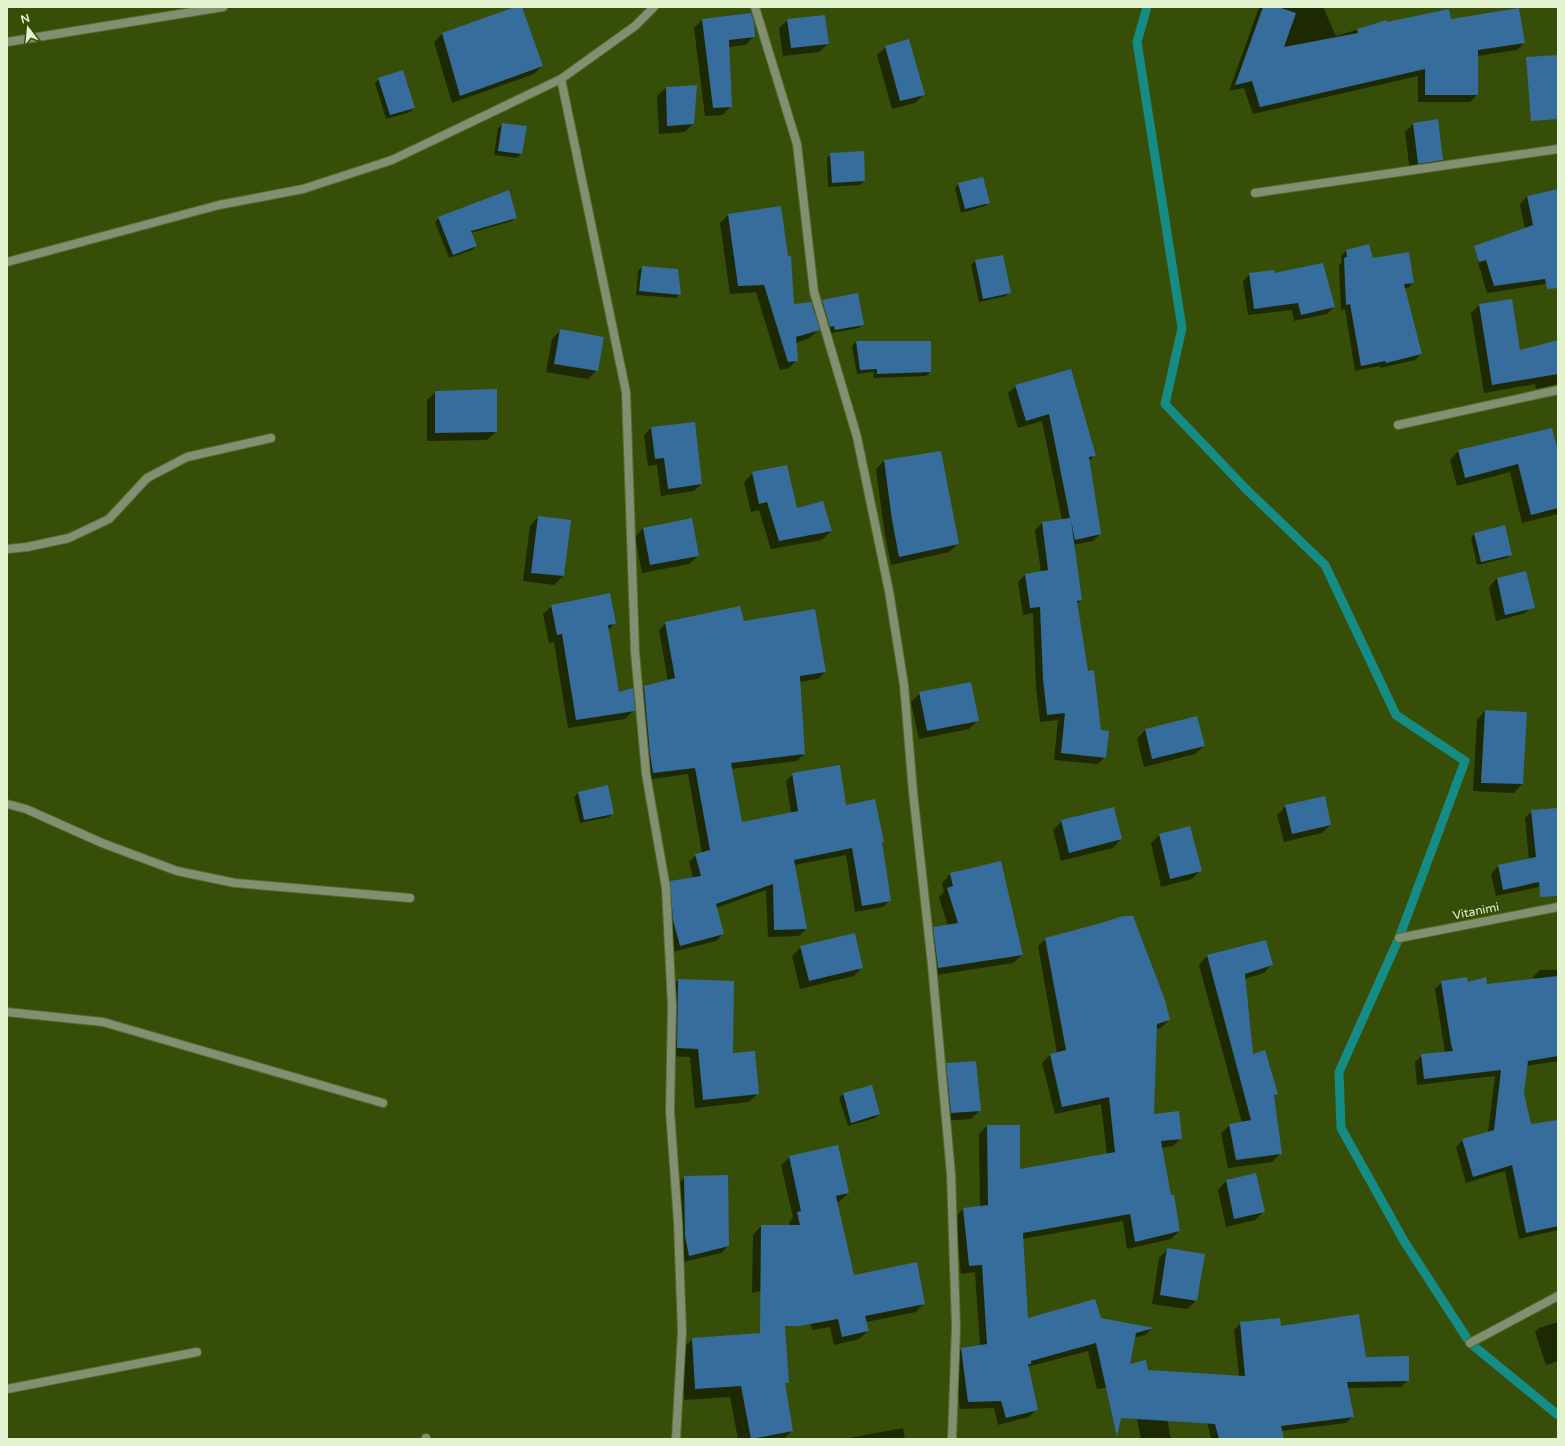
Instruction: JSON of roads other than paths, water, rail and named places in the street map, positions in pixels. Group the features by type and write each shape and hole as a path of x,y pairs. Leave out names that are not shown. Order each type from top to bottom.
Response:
{"street":[{"path":"7,42 223,7"},
{"path":"7,262 219,206 303,189 392,160 561,80 635,26 654,7"},
{"path":"755,7 797,144 814,292 857,437 889,591 904,685 913,792 932,965 950,1174 956,1327 952,1439"},
{"path":"561,80 626,392 635,652 646,774 666,888 672,1006 670,1111 678,1222 682,1331 676,1439"},
{"path":"1255,193 1558,149"},
{"path":"1398,425 1558,390"},
{"path":"7,549 27,547 70,538 109,519 147,478 187,457 271,438"},
{"path":"7,804 26,809 102,842 177,871 236,883 410,898"},
{"name":"Vitanimi","path":"1399,938 1558,908"},
{"path":"7,1012 103,1022 383,1102"},
{"path":"1470,1343 1558,1296"},
{"path":"7,1389 197,1352"}],"waterway":[{"path":"1147,7 1137,42 1182,328 1165,404 1245,488 1325,565 1396,715 1465,761 1399,938 1339,1072 1341,1128 1404,1241 1470,1343 1558,1415"}]}
